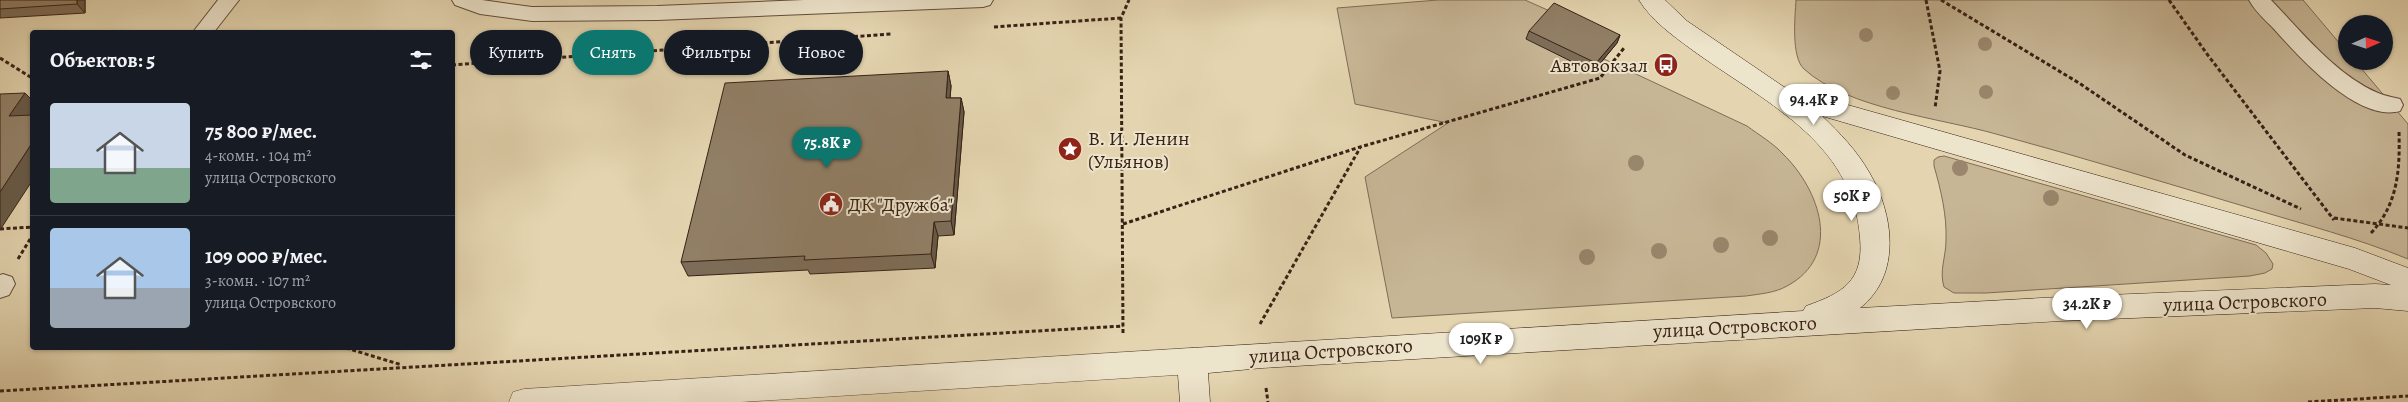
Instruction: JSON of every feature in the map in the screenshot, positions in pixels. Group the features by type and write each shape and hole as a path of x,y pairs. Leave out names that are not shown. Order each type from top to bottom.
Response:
{"street":[{"path":"1651,0 1677,26 1780,95 1829,137 1853,170 1874,220 1875,262 1866,283 1849,303 1830,312 1768,326"},
{"path":"1780,95 2354,250 2408,280"},
{"name":"улица Островского","path":"524,402 565,401 1262,355 2060,309 2375,296 2408,299"},
{"path":"1192,361 1195,402"}],"lane":[{"path":"205,30 228,0"},
{"path":"462,0 480,7 532,14 657,13 899,1 983,0"},
{"path":"2259,0 2342,83 2366,98 2382,104 2392,105"}],"path":[{"path":"0,391 1123,326 1121,18 1129,0"},
{"path":"1926,0 1940,71 1934,111"},
{"path":"1942,0 2079,83 2185,155 2309,212"},
{"path":"2170,0 2207,54 2332,218 2354,250 2383,223 2395,194 2400,151 2399,132"},
{"path":"992,27 1121,18"},
{"path":"455,65 893,34"},
{"path":"1123,224 1360,148 1600,78 1624,48"},
{"path":"0,58 30,77"},
{"path":"1268,402 1260,322 1360,148"},
{"path":"2324,216 2408,228"},
{"path":"0,230 30,227"},
{"path":"353,350 406,366"},
{"path":"2308,402 2408,396"}],"shaded area":[{"path":"1438,0 1525,0 1552,12 1593,72 1604,59 1747,126 1779,150 1796,169 1807,186 1820,222 1820,241 1815,258 1804,273 1787,286 1767,293 1746,296 1392,318 1365,177 1448,123 1355,104 1337,8"},
{"path":"1796,0 2303,0 2338,42 2338,70 2363,70 2408,124 2408,259 2369,244 2123,170 1996,134 1869,103 1845,94 1823,83 1804,69 1800,63 1795,46"},
{"path":"1944,156 2256,245 2266,253 2273,264 2272,269 2265,273 2250,276 1986,293 1954,293 1944,287 1943,281 1942,270 1946,246 1946,222 1934,166 1934,160"}],"building":[{"path":"0,0 77,0 77,4 0,9"},
{"path":"1554,3 1620,35 1596,63 1529,31"},
{"name":"ДК \"Дружба\"","path":"948,71 946,98 961,98 951,221 934,222 931,254 804,260 805,256 681,262 725,83"},
{"path":"25,93 9,116 30,115 30,146 0,192 0,94"}],"place":[{"name":"Автовокзал","path":"1666,65"},
{"name":"В. И. Ленин (Ульянов)","path":"1070,149"},
{"name":"ДК \"Дружба\"","path":"831,204"}]}
